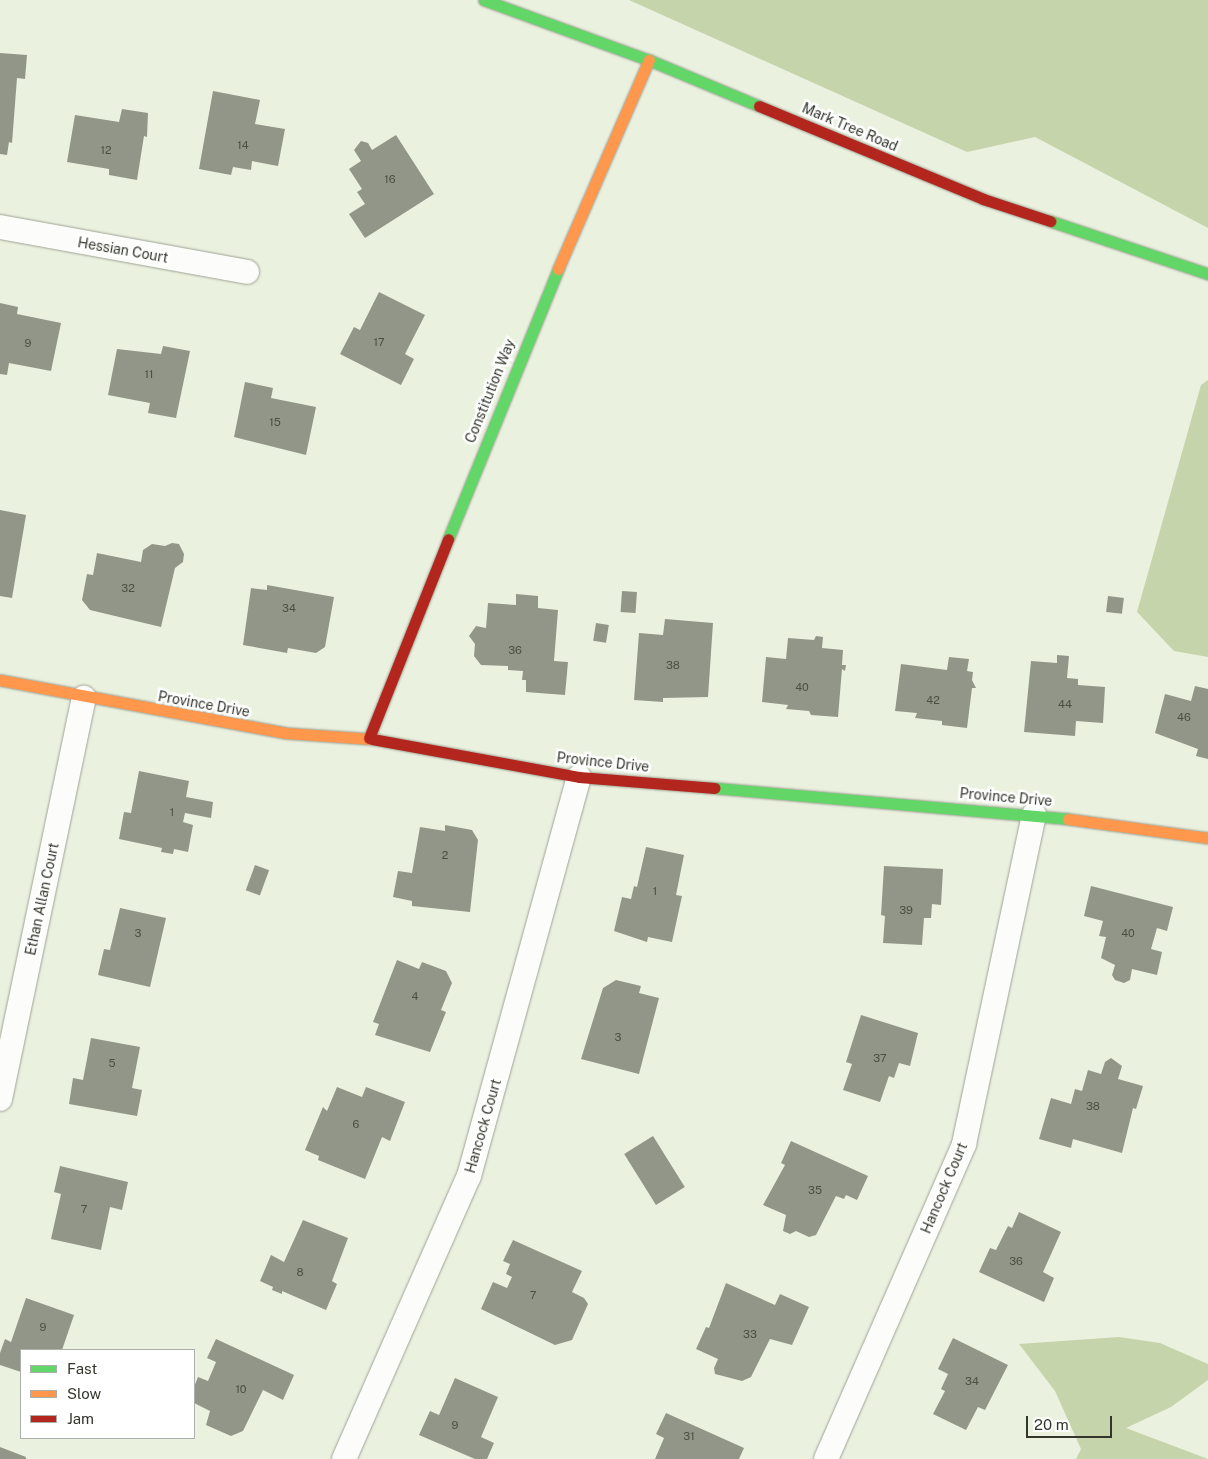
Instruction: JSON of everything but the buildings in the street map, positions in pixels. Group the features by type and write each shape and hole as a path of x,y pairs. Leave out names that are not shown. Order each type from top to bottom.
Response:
{"street":[{"name":"Mark Tree Road","path":"484,0 649,60 983,198 1208,274"},
{"name":"Constitution Way","path":"369,738 525,345 649,60"},
{"name":"Hessian Court","path":"0,227 247,272"},
{"name":"Province Drive","path":"0,680 84,698 286,733 369,738 579,777 1034,814 1208,838"},
{"name":"Ethan Allan Court","path":"0,1099 84,698"},
{"name":"Hancock Court","path":"344,1459 470,1176 579,777"},
{"name":"Hancock Court","path":"826,1459 964,1144 1034,814"}],"green space":[{"path":"629,0 1208,0 1208,228 1035,137 967,152"},
{"path":"1208,380 1208,657 1174,651 1137,612 1201,385"},
{"path":"1119,1337 1160,1343 1208,1364 1208,1380 1171,1407 1126,1428 1208,1459 1076,1459 1081,1449 1055,1391 1019,1344"}],"traffic: fast":[{"path":"484,0 649,60 759,106"},
{"path":"1050,221 1208,274"},
{"path":"448,539 558,269"},
{"path":"715,788 1068,819"}],"traffic: slow":[{"path":"558,269 649,60"},
{"path":"0,680 286,733 372,739"},
{"path":"1068,819 1208,838"}],"traffic: jam":[{"path":"759,106 983,199 1050,221"},
{"path":"369,738 448,539"},
{"path":"372,739 579,777 715,788"}]}
